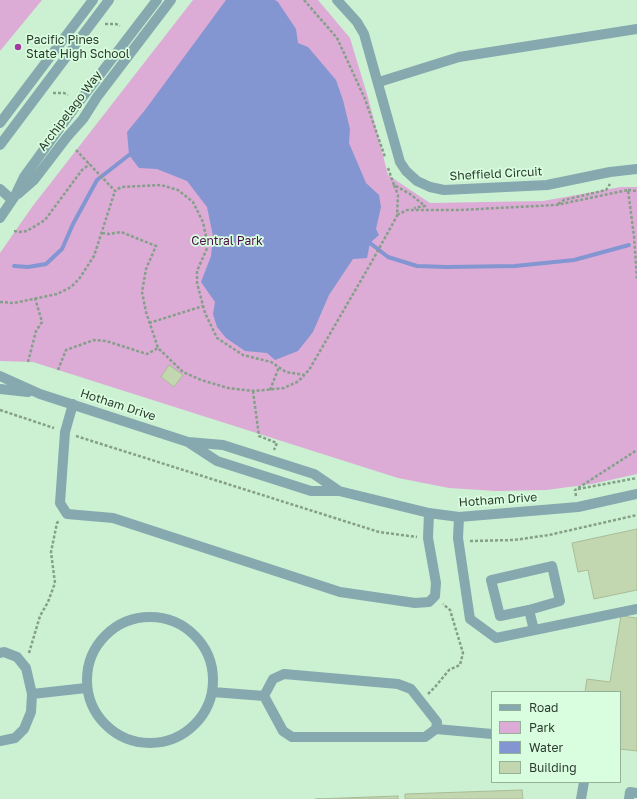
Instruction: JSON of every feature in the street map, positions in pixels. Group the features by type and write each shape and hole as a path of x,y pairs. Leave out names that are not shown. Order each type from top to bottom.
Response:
{"street":[{"path":"0,123 93,0"},
{"path":"0,145 109,0"},
{"name":"Archipelago Way","path":"0,218 14,198 24,177 72,110 157,0"},
{"name":"Archipelago Way","path":"14,198 34,180 67,137 83,119 97,97 171,0"},
{"path":"341,4 352,0"},
{"name":"Sheffield Circuit","path":"341,4 357,22 364,34 400,162 406,171 416,181 430,187 444,190 547,185 610,172 637,169"},
{"path":"378,82 459,56 637,29"},
{"path":"0,189 14,198"},
{"name":"Hotham Drive","path":"0,376 40,394 188,442 223,445 314,474 339,491"},
{"name":"Hotham Drive","path":"0,388 40,394"},
{"path":"74,404 65,432 60,503 67,514 112,518 340,592 415,602 429,602 435,596 436,583 428,538 429,513"},
{"name":"Hotham Drive","path":"188,442 218,461 311,491 339,491 429,513 459,517 578,507 637,494"},
{"path":"459,517 458,538 470,619 496,638 637,609"},
{"path":"552,566 560,601 529,610 500,616 491,580 552,566"},
{"path":"529,610 534,630"},
{"path":"138,617 163,617 185,626 202,643 211,662 214,679 213,692 206,711 194,726 175,738 162,742 132,741 112,732 96,714 86,688 86,669 95,646 111,629 138,617"},
{"path":"0,653 4,652 17,657 26,668 32,694 31,712 24,729 15,738 0,741"},
{"path":"264,696 273,679 284,674 398,684 411,689 437,722 436,729"},
{"path":"32,694 86,688"},
{"path":"213,692 264,696"},
{"path":"264,696 283,731 292,737 425,737 436,729 491,734"},
{"path":"581,799 584,783"},
{"path":"629,799 630,792 637,793"}],"path":[{"path":"102,233 109,234 121,232 156,246 146,269 142,292 149,323 158,348 183,372 201,380 228,388 252,391 284,388 297,382 309,370 371,264 397,216 398,195 365,100 337,38 304,0"},
{"path":"100,24 116,24 120,26"},
{"path":"48,93 64,93 68,95"},
{"path":"76,150 115,191"},
{"path":"14,231 27,231 45,220 82,170 90,164"},
{"path":"556,205 564,200 606,190 611,182 610,172"},
{"path":"0,302 14,303 57,294 71,287 79,279 94,256 115,191 121,187 161,185 178,190 193,202 203,222 208,246 197,271 197,283 203,306 217,338 242,355 271,362 286,372 304,375"},
{"path":"394,185 410,194 425,206 407,210 397,216"},
{"path":"407,210 459,210 556,205 628,190 637,191"},
{"path":"628,190 634,236 637,280"},
{"path":"28,362 36,331 42,322 35,298"},
{"path":"149,323 203,306"},
{"path":"58,370 66,350 94,340 106,341 147,354 158,348"},
{"path":"270,390 279,367"},
{"path":"252,391 258,428"},
{"path":"575,490 637,450"},
{"path":"575,490 637,478"},
{"path":"575,490 578,507"},
{"path":"17,657 29,653 40,616 48,602 55,584 51,552 57,523 67,514"},
{"path":"419,700 435,687 449,670 460,666 463,653 450,610 435,596"}],"green space":[{"path":"0,0 42,0 0,51"},
{"name":"Central Park","path":"193,0 318,0 350,38 369,101 388,175 430,203 543,201 621,187 637,187 637,474 592,484 546,490 496,491 449,488 398,478 33,362 0,361 0,253 32,207"}],"water":[{"path":"226,0 275,0 278,2 296,29 298,43 308,47 336,80 343,100 350,129 349,143 366,183 379,195 381,207 376,229 379,235 370,243 367,258 353,259 329,295 313,332 298,351 275,360 267,353 245,351 226,338 217,327 213,314 215,302 201,282 211,256 213,236 207,207 187,181 157,169 139,168 129,155 127,132"}],"building":[{"path":"169,365 183,375 174,387 161,377"},
{"path":"637,529 637,590 594,599 588,570 578,572 572,543"},
{"path":"621,616 637,618 637,751 621,749 621,691 585,691 587,679 610,682"},
{"path":"522,790 523,799 405,799 405,794"},
{"path":"398,796 398,799 315,799"}],"waterway":[{"path":"14,266 28,267 46,264 62,249 73,224 97,180 129,155"},
{"path":"370,243 388,257 417,266 447,267 515,266 574,260 629,245"}],"place":[{"name":"Pacific Pines State High School","path":"18,47"}]}
